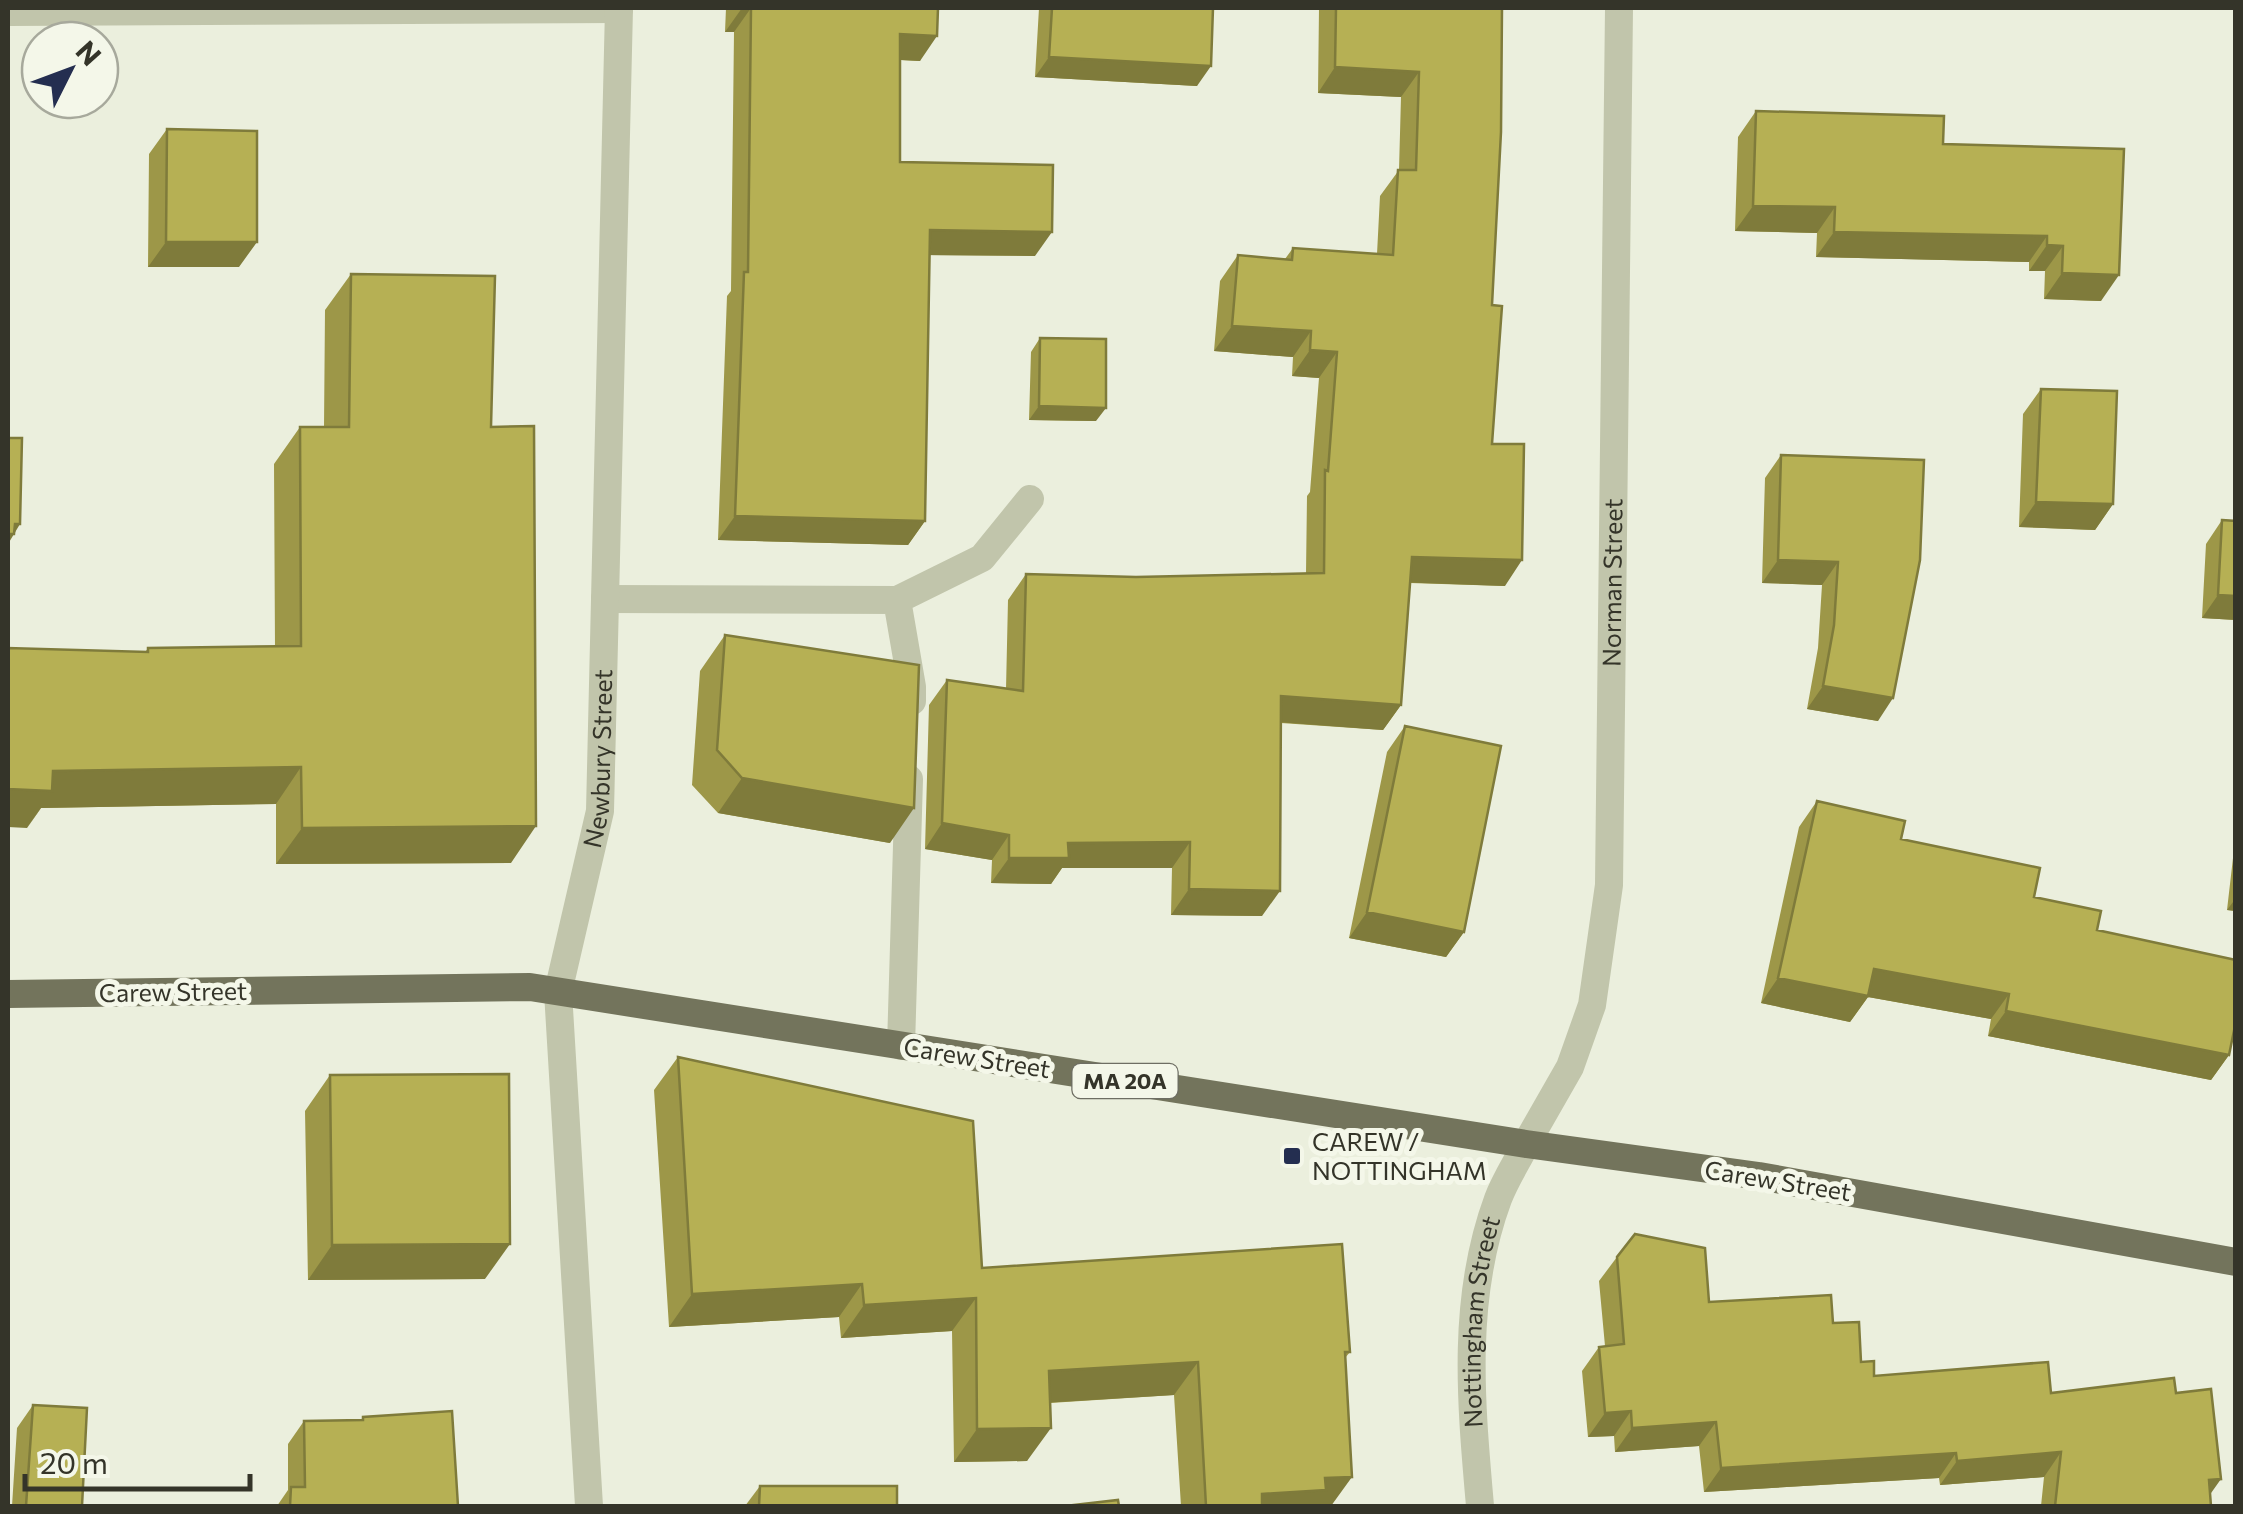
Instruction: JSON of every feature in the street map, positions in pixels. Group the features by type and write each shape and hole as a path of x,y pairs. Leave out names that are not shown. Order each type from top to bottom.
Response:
{"main road":[{"name":"Carew Street","path":"8,994 530,988 1526,1144 1759,1176 2236,1262"}],"street":[{"path":"8,12 619,8"},
{"name":"Newbury Street","path":"589,1506 558,992 600,811 619,8"},
{"name":"Norman Street","path":"1526,1144 1570,1067 1592,1006 1609,885 1619,8"},
{"path":"606,599 897,600 982,558 1030,499"},
{"path":"897,600 912,687 911,724"},
{"path":"902,1046 910,761"},
{"name":"Nottingham Street","path":"1480,1506 1470,1389 1473,1300 1498,1200 1526,1144"}],"building":[{"path":"751,8 938,8 937,36 900,34 900,162 1053,165 1052,232 930,230 925,521 735,516 744,272 748,272"},
{"path":"1052,8 1213,8 1211,66 1049,57"},
{"path":"1336,8 1502,8 1501,132 1492,305 1502,306 1492,444 1524,444 1522,560 1412,557 1401,705 1281,696 1280,891 1189,889 1190,842 1068,843 1069,858 1009,858 1009,835 942,823 947,680 1023,691 1026,574 1136,577 1324,573 1325,470 1328,471 1337,352 1310,350 1311,331 1232,326 1238,255 1292,260 1293,248 1393,255 1398,170 1416,170 1419,72 1335,67"},
{"path":"1756,111 1944,116 1943,144 2124,149 2119,275 2062,273 2063,246 2047,245 2047,236 1834,232 1835,207 1753,206"},
{"path":"167,129 257,131 257,242 166,242"},
{"path":"351,274 495,276 491,427 534,426 536,826 302,828 301,767 53,771 52,791 8,789 8,648 148,652 148,648 301,646 300,427 349,427"},
{"path":"1040,338 1106,339 1106,408 1039,406"},
{"path":"2041,389 2117,391 2113,504 2036,502"},
{"path":"8,438 22,438 20,524 15,524 14,534 8,534"},
{"path":"1781,455 1924,460 1920,560 1893,698 1823,686 1834,625 1838,562 1778,560"},
{"path":"2222,520 2236,521 2236,596 2218,595"},
{"path":"725,635 919,665 914,808 742,778 717,750"},
{"path":"1405,726 1501,746 1464,932 1367,912"},
{"path":"1817,801 1905,821 1901,839 2040,868 2034,897 2101,911 2097,930 2236,960 2236,1021 2229,1055 2006,1011 2009,994 1874,969 1868,996 1778,978"},
{"path":"678,1057 973,1121 982,1268 1342,1244 1350,1352 1345,1352 1352,1477 1325,1478 1326,1490 1262,1494 1262,1506 1206,1506 1198,1362 1049,1371 1051,1428 977,1429 976,1298 864,1305 862,1284 692,1294"},
{"path":"509,1074 510,1244 332,1245 330,1075"},
{"path":"1635,1234 1705,1248 1709,1302 1831,1295 1833,1323 1859,1322 1861,1362 1874,1361 1874,1376 2048,1362 2051,1393 2174,1378 2176,1393 2211,1389 2221,1479 2209,1480 2211,1506 2055,1506 2061,1452 1957,1461 1956,1453 1721,1468 1716,1422 1632,1428 1631,1411 1605,1413 1599,1347 1624,1344 1617,1257"},
{"path":"33,1405 87,1408 82,1506 26,1506"},
{"path":"452,1411 458,1506 290,1506 291,1487 305,1487 304,1421"},
{"path":"760,1486 897,1486 897,1506 759,1506"},
{"path":"1118,1500 1119,1506 1065,1506"}],"place":[{"name":"CAREW / NOTTINGHAM","path":"1292,1156"}]}
